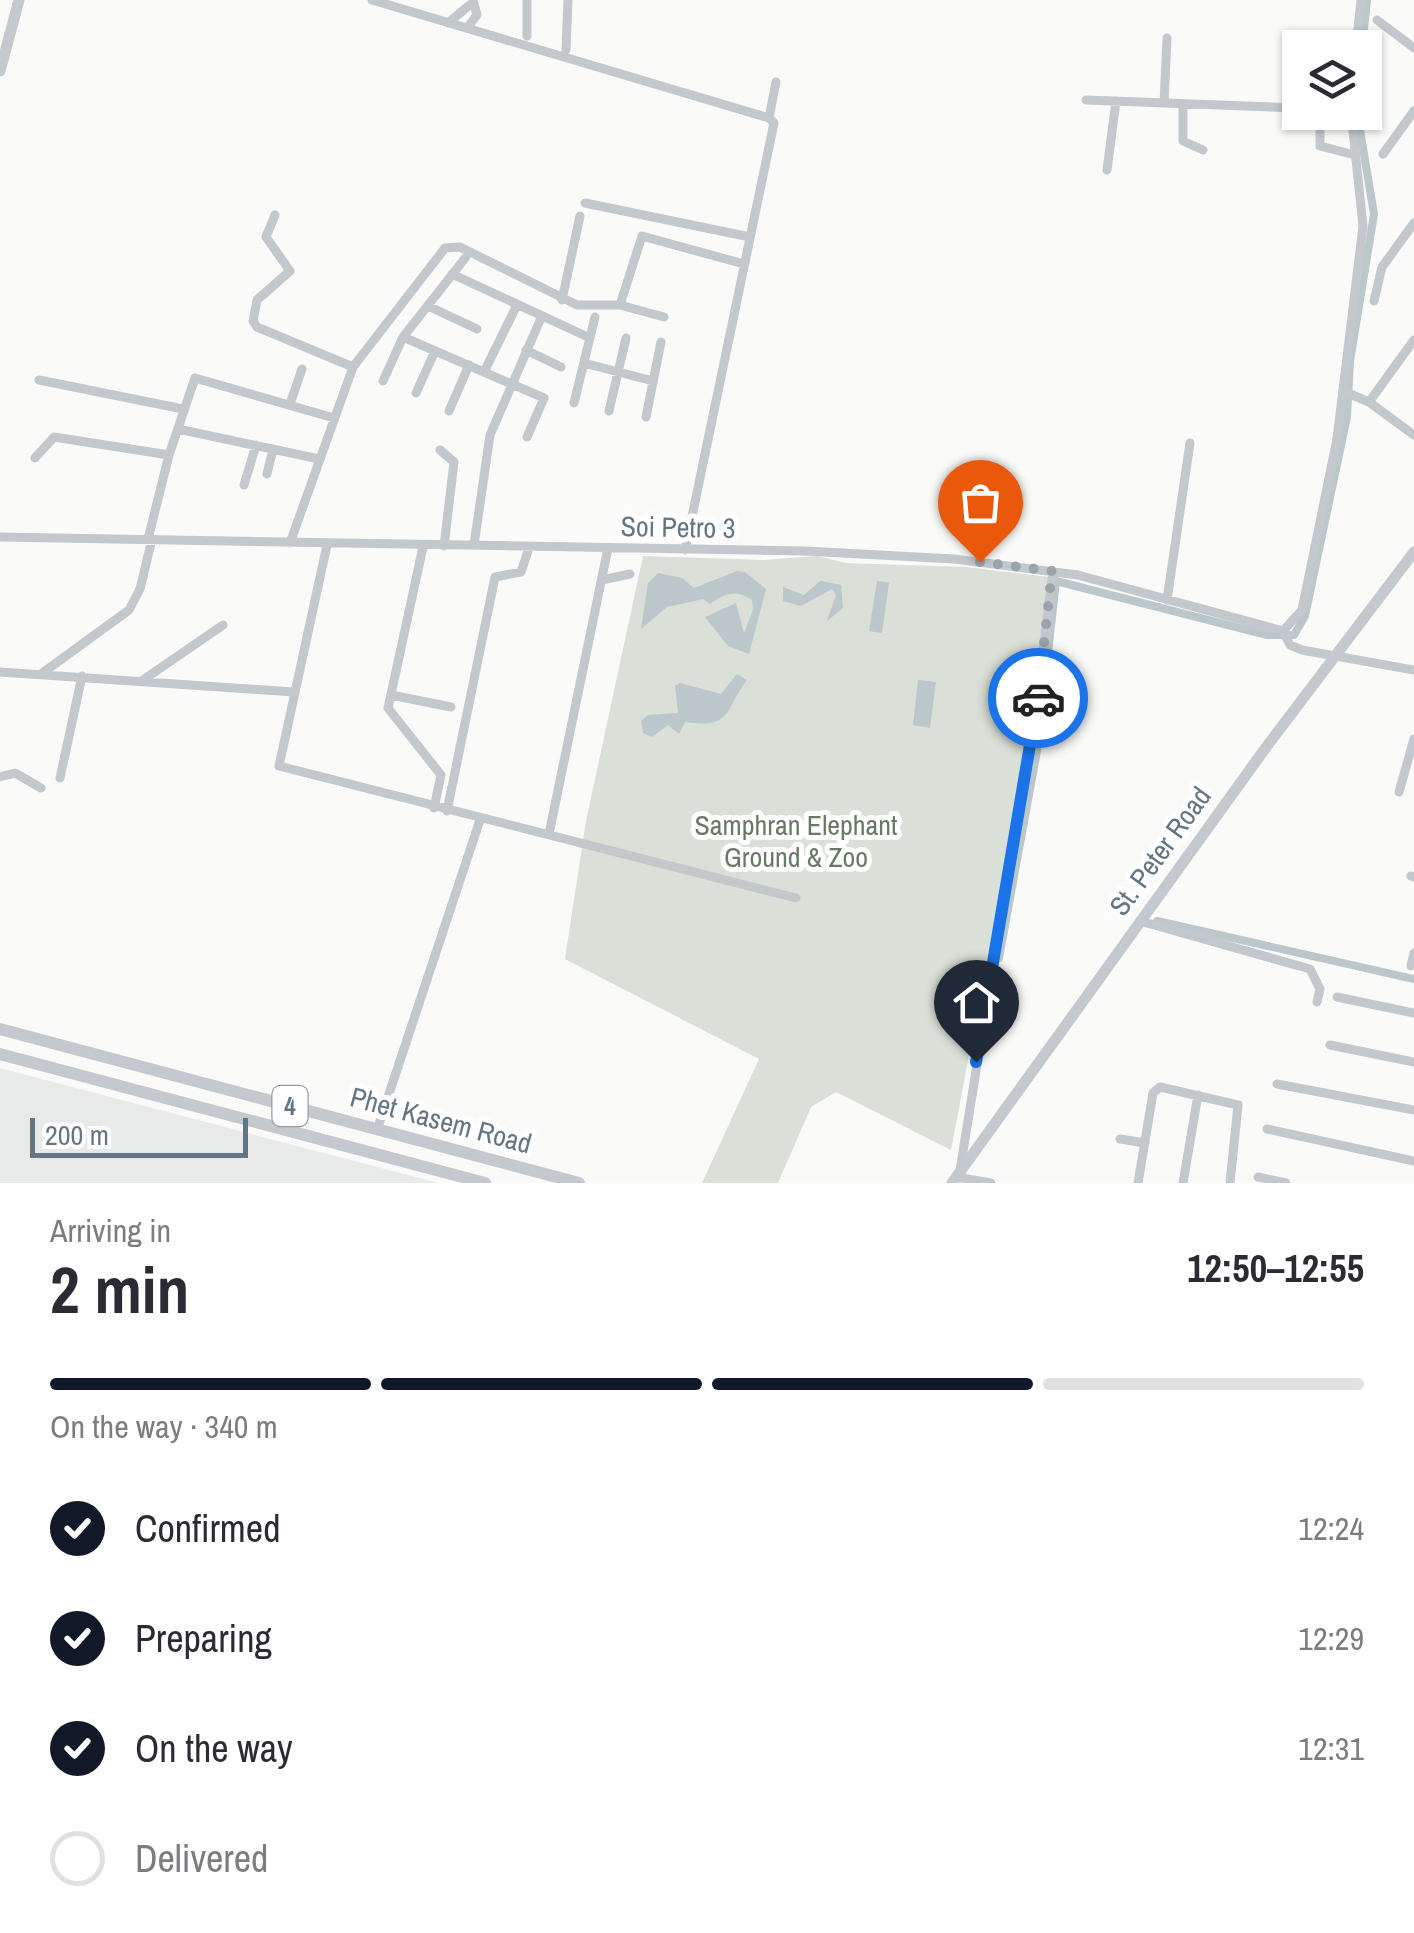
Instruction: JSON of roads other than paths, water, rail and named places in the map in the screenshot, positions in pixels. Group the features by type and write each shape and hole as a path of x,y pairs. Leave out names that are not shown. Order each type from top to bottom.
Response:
{"main road":[{"name":"Phet Kasem Road","path":"0,1029 580,1183"},
{"name":"Phet Kasem Road","path":"0,1054 484,1183"}],"street":[{"path":"0,71 19,0"},
{"path":"372,0 769,118 774,123 686,550"},
{"path":"527,0 527,36"},
{"path":"566,50 568,0"},
{"path":"1358,30 1361,0"},
{"path":"448,23 472,1 477,15 467,28"},
{"path":"1377,20 1414,48"},
{"path":"1164,103 1167,38"},
{"path":"769,118 776,82"},
{"path":"1086,100 1282,107"},
{"path":"1107,170 1116,101"},
{"path":"1183,104 1183,141 1203,150"},
{"path":"1384,154 1414,111"},
{"path":"1321,130 1321,147 1355,155"},
{"path":"1285,637 1302,610 1349,393 1363,226 1352,130"},
{"path":"585,203 750,237"},
{"path":"275,216 266,237 290,271 254,304 253,321 257,327 354,367"},
{"path":"562,300 580,216"},
{"path":"1374,301 1382,267 1414,224"},
{"path":"620,305 642,236 744,264"},
{"path":"290,543 354,367 445,248 452,245 577,306 620,305 664,317"},
{"path":"383,381 403,337 466,257"},
{"path":"452,274 590,338"},
{"path":"484,372 517,304"},
{"path":"428,306 477,329"},
{"path":"474,545 490,435 542,316"},
{"path":"574,403 595,316"},
{"path":"403,337 545,400 527,437"},
{"path":"609,411 626,338"},
{"path":"1369,402 1414,340"},
{"path":"646,418 661,342"},
{"path":"526,350 561,367"},
{"path":"416,393 435,351"},
{"path":"584,363 653,382"},
{"path":"449,411 468,366"},
{"path":"290,404 302,369"},
{"path":"41,674 132,606 168,455 197,378 334,418"},
{"path":"39,380 183,409"},
{"path":"1349,393 1369,402 1414,435"},
{"path":"178,429 319,459"},
{"path":"36,458 54,437 168,455"},
{"path":"1168,600 1190,443"},
{"path":"244,485 256,445"},
{"path":"267,474 273,448"},
{"path":"440,450 452,456 454,466 444,546"},
{"path":"139,508 155,510"},
{"name":"Soi Petro 3","path":"0,537 608,548 954,559 1052,571 1168,600 1336,657 1414,670"},
{"path":"327,544 279,766 796,898"},
{"path":"423,546 390,696 390,714 440,776 434,808"},
{"path":"447,811 495,576 521,572 529,548"},
{"path":"548,834 608,548"},
{"name":"St. Peter Road","path":"958,1174 1414,552"},
{"path":"991,1183 958,1174 993,949 1030,753 1052,571"},
{"path":"602,580 630,574"},
{"path":"132,606 144,616"},
{"path":"143,680 223,625"},
{"path":"0,674 82,676 294,692"},
{"path":"60,778 82,676"},
{"path":"390,696 451,707"},
{"path":"1399,792 1414,739"},
{"path":"0,777 15,773 41,788"},
{"path":"377,1130 480,820"},
{"path":"1140,921 1310,969 1320,989 1317,1002"},
{"path":"1411,966 1414,952"},
{"path":"1337,997 1414,1013"},
{"path":"1330,1046 1414,1062"},
{"path":"1278,1084 1414,1110"},
{"path":"1138,1183 1156,1088 1235,1103 1240,1110 1230,1183"},
{"path":"1184,1183 1198,1095"},
{"path":"1267,1129 1414,1160"},
{"path":"1120,1138 1145,1142"},
{"path":"1258,1177 1286,1183"}],"waterway":[{"path":"1364,30 1367,0"},
{"path":"999,958 1037,751 1056,581 1267,635 1294,635 1305,616 1347,417 1350,361 1374,214 1360,130"},
{"path":"1157,921 1414,979"}],"park label":[{"name":"Samphran Elephant Ground & Zoo","path":"796,841"}]}
